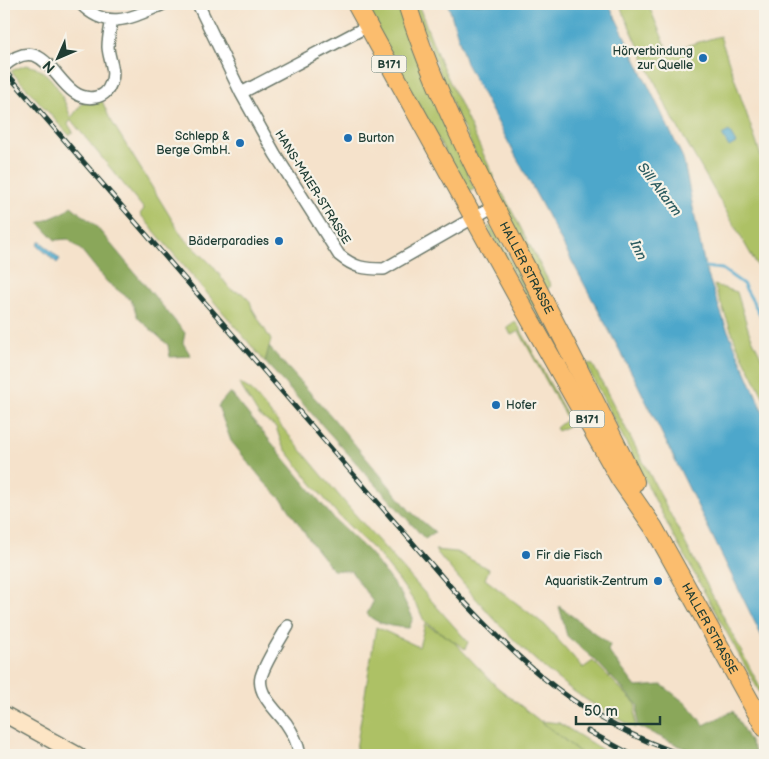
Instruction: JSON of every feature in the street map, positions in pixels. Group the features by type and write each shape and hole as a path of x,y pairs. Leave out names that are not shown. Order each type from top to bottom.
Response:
{"main road":[{"name":"HALLER STRASSE","path":"356,4 620,479 654,528 765,728"},
{"name":"HALLER STRASSE","path":"407,4 420,45 452,120 494,206 577,364 635,482 654,528"},
{"path":"5,716 78,755"}],"street":[{"path":"81,4 97,16 112,20 128,19 163,4"},
{"name":"HANS-MAIER-STRASSE","path":"198,4 242,93 275,154 339,255 351,265 367,269 384,269 494,206"},
{"path":"4,66 18,56 32,55 44,60 73,92 86,98 100,96 108,89 113,77 108,40 112,20"},
{"path":"242,93 368,26"},
{"path":"288,626 262,673 260,684 266,697 287,724 295,738 300,755"}],"green space":[{"path":"362,4 400,4 449,131 475,189 468,192"},
{"path":"413,4 418,4 439,59 494,177 489,182 455,111"},
{"path":"619,4 648,4 668,51 720,36 765,168 765,279 668,110"},
{"path":"26,65 43,72 50,78 60,93 71,118 86,98 100,96 109,117 182,236 212,265 231,290 242,293 250,301 252,308 271,340 265,362 140,214 144,209 71,120 68,124 73,132 69,135 11,71"},
{"path":"499,192 503,194 551,286 546,290 495,194"},
{"path":"71,206 95,225 185,333 183,343 191,356 170,357 168,345 138,318 131,300 107,282 82,251 68,239 55,240 39,223 63,213"},
{"path":"487,226 491,227 497,235 629,478"},
{"path":"714,285 737,292 749,332 765,365 765,400 736,343"},
{"path":"514,322 519,327 572,424 558,431 556,428 567,419 519,331 511,335 507,327"},
{"path":"269,347 332,417 410,511 435,532 425,539 265,362"},
{"path":"588,363 593,365 765,697 765,702 673,535 586,365"},
{"path":"239,383 251,390 352,511 468,642 465,649 424,621 418,607 398,579 379,555 340,517 313,485 282,445 276,427 259,416"},
{"path":"230,392 334,519 369,552 401,594 413,618 409,628 381,623 367,614 373,602 351,571 333,570 313,545 284,502 265,483 231,441 218,406"},
{"path":"435,550 456,552 489,569 485,579 545,625 583,668 593,661 636,704 635,728 581,696 528,654 496,621"},
{"path":"559,606 610,645 608,651 636,687 662,685 688,705 704,725 733,711 755,751 753,755 706,755 684,748 637,726 638,705 594,659 567,636"},
{"path":"425,624 451,639 497,687 582,754 541,721 559,723 611,755 355,755 376,627 419,647"}],"water":[{"name":"Inn","path":"448,4 609,4 683,158 705,267 725,324 765,416 765,643 636,381 466,63"},
{"path":"729,131 736,143 729,147 722,135"},
{"path":"40,241 60,259 57,263 37,245"}],"waterway":[{"name":"Sill Altarm","path":"702,264 705,267 722,269 743,284 765,323"}],"railway":[{"path":"4,70 450,586 502,641 528,665 583,707 647,741 683,755"},
{"path":"588,731 632,755"}],"place":[{"name":"Hörverbindung zur Quelle","path":"703,58"},
{"name":"Burton","path":"348,138"},
{"name":"Schlepp & Berge GmbH.","path":"240,143"},
{"name":"Bäderparadies","path":"279,241"},
{"name":"Hofer","path":"496,405"},
{"name":"Fir die Fisch","path":"526,555"},
{"name":"Aquaristik-Zentrum","path":"658,581"}]}
